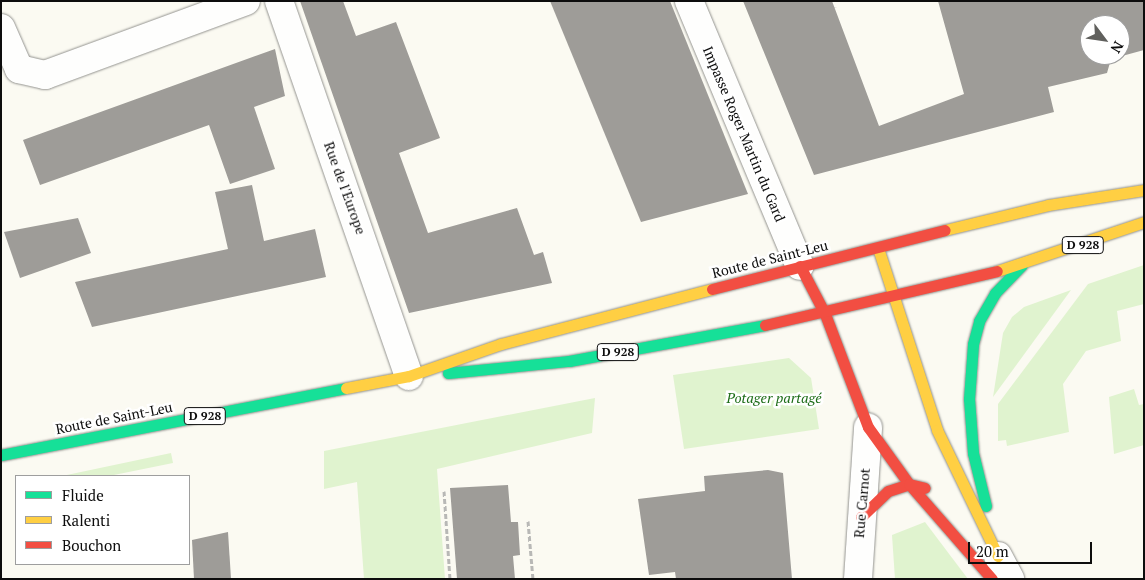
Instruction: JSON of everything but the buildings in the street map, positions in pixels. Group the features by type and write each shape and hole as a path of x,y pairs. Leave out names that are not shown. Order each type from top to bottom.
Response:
{"main road":[{"name":"Route de Saint-Leu","path":"409,376 501,344 800,266 1048,205 1144,190"},
{"name":"Route de Saint-Leu","path":"1,455 409,376 569,361 825,314 893,299 1022,265 1144,222"},
{"path":"878,248 937,430 1000,571"},
{"path":"1000,571 973,453 969,399 972,358 983,314 1022,265"},
{"path":"800,266 825,314 868,427 909,484 1000,571"},
{"path":"861,517 888,491 909,484 940,495"},
{"path":"960,512 1000,571"}],"street":[{"path":"1,28 19,69 45,75 246,1"},
{"name":"Rue de l'Europe","path":"279,1 409,376"},
{"name":"Impasse Roger Martin du Gard","path":"689,1 800,266"},
{"name":"Rue Carnot","path":"858,579 868,427"}],"path":[{"path":"444,491 450,579"},
{"path":"528,521 533,579"}],"green space":[{"path":"1144,265 1144,304 1117,311 1121,341 1086,351 1063,384 1069,432 1007,446 1006,440 998,441 998,404 1088,284"},
{"path":"1071,290 993,397 1003,333 1012,317 1024,307"},
{"name":"Potager partagé","path":"789,358 811,378 819,429 684,449 673,375"},
{"path":"1134,389 1139,405 1144,404 1144,445 1114,454 1109,397"},
{"path":"595,398 592,433 437,469 445,579 364,579 357,482 324,489 324,451"},
{"path":"171,453 173,463 114,475 67,475"},
{"path":"925,522 968,579 895,579 892,535"}],"traffic: fast":[{"path":"986,506 973,453 969,399 973,344 979,321 995,293 1022,265"},
{"path":"448,373 569,361 765,325"},
{"path":"1,455 346,388"}],"traffic: slow":[{"path":"945,230 1048,205 1144,190"},
{"path":"997,271 1144,222"},
{"path":"878,248 937,430 998,556"},
{"path":"346,388 409,376 501,344 712,289"}],"traffic: jam":[{"path":"712,289 945,230"},
{"path":"800,266 825,314 868,427 909,484 992,579"},
{"path":"765,325 997,271"},
{"path":"861,517 888,491 909,484 925,488"}]}
